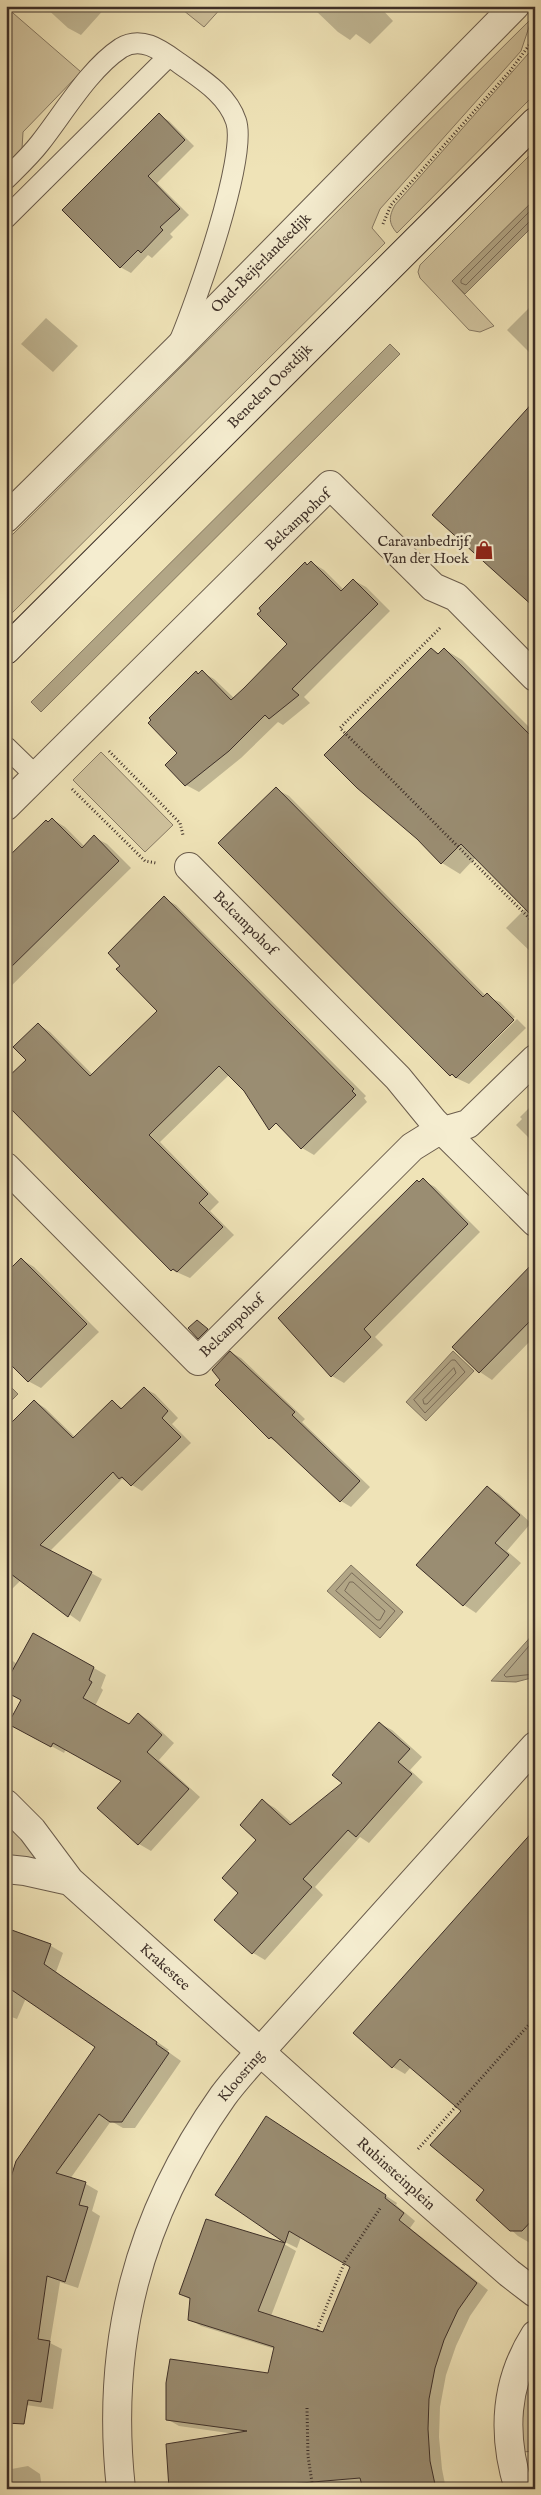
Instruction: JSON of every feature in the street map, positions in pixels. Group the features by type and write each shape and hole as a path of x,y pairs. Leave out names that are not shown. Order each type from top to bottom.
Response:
{"street":[{"name":"Oud-Beijerlandsedijk","path":"6,518 177,349 514,6"},
{"name":"Beneden Oostdijk","path":"6,650 535,122"},
{"name":"Belcampohof","path":"6,806 330,485 433,588 456,597 535,677"},
{"name":"Belcampohof","path":"189,868 398,1078 444,1132 535,1222"},
{"name":"Belcampohof","path":"6,1167 198,1361 412,1147 424,1138 461,1127 473,1120 535,1059"},
{"name":"Kloosring","path":"121,2489 116,2434 118,2385 126,2312 138,2263 161,2203 192,2145 224,2094 535,1746"},
{"name":"Krakestee","path":"6,1804 32,1830 70,1882 260,2053"},
{"name":"Krakestee","path":"6,1869 34,1873 70,1882"},
{"name":"Rubinsteinplein","path":"260,2053 519,2282 535,2293"},
{"path":"519,2489 508,2442 507,2420 517,2372 535,2335"}],"lane":[{"path":"6,179 40,143 70,101 100,67 122,48 142,43 158,49 218,92 227,103 238,124 236,155 220,221 192,310 177,349"},
{"path":"6,218 169,56"},
{"path":"6,746 42,770"}],"path":[{"path":"405,251 384,228 382,221 388,209 510,71 535,37"},
{"path":"464,605 340,728 535,924"},
{"path":"42,770 145,861 189,868 180,823 86,727"},
{"path":"317,2330 344,2261 399,2177 534,2019"},
{"path":"307,2408 308,2456 313,2489"}],"shaded area":[{"path":"178,6 223,6 204,27"},
{"path":"6,7 81,72 23,132 22,149 6,165"},
{"path":"532,18 521,51 380,209 372,228 385,243 6,619 6,541"},
{"path":"535,46 535,94 397,233 390,219 395,205"},
{"path":"535,150 535,199 452,281 494,326 480,332 469,330 420,278 418,272 420,265"},
{"path":"101,752 173,825 145,852 73,780"},
{"path":"6,1819 39,1861 6,1858"},
{"path":"535,2365 535,2451 523,2452 523,2408 527,2387"}],"water":[{"path":"535,199 535,224 465,294 452,281"},
{"path":"390,344 400,354 41,712 31,702"},
{"path":"453,1351 474,1371 426,1421 406,1402"},
{"path":"6,1382 18,1394 6,1406"},
{"path":"351,1565 403,1612 380,1638 327,1591"},
{"path":"535,1632 535,1677 516,1682 491,1681"}],"building":[{"path":"159,113 185,140 148,176 180,209 160,227 163,230 141,253 138,250 120,268 62,210"},
{"path":"535,400 535,608 432,515"},
{"path":"311,561 341,591 353,579 378,604 292,689 299,695 269,719 265,715 229,751 185,786 165,765 177,753 148,723 151,720 149,718 196,671 198,674 202,670 231,700 244,688 287,644 257,614 261,611 259,608 305,562 307,565"},
{"path":"431,648 438,654 444,648 535,740 535,919 461,844 441,864 417,839 357,788 324,755"},
{"path":"276,787 483,997 487,993 514,1020 456,1078 452,1074 450,1076 218,843"},
{"path":"52,818 82,848 94,835 119,861 6,972 6,859 46,820 48,822"},
{"path":"164,896 354,1089 352,1091 356,1095 301,1149 276,1123 269,1130 244,1091 219,1066 149,1135 208,1194 199,1203 223,1227 177,1272 173,1269 171,1271 6,1104 6,1079 26,1060 13,1047 38,1023 90,1076 157,1011 116,969 120,966 108,953"},
{"path":"423,1178 468,1224 364,1329 371,1337 331,1377 278,1318 417,1180 419,1182"},
{"path":"21,1258 87,1324 28,1382 6,1360 6,1273"},
{"path":"535,1261 535,1316 479,1373 452,1347"},
{"path":"197,1320 208,1329 198,1339 188,1328"},
{"path":"230,1351 295,1412 292,1415 360,1481 340,1502 271,1437 269,1439 215,1385 220,1380 212,1370"},
{"path":"144,1387 168,1411 162,1418 181,1437 131,1486 122,1477 119,1479 113,1472 40,1545 92,1572 68,1617 11,1574 6,1578 6,1428 34,1400 73,1438 112,1400 121,1409"},
{"path":"487,1486 520,1515 495,1543 509,1555 463,1606 416,1565"},
{"path":"33,1633 94,1667 89,1680 92,1682 83,1698 129,1724 138,1713 162,1735 147,1752 189,1789 138,1845 97,1808 121,1781 53,1743 51,1747 8,1724 21,1700 6,1692 6,1682"},
{"path":"379,1722 410,1749 398,1762 412,1774 356,1837 348,1830 303,1879 312,1887 252,1954 214,1920 238,1893 222,1878 256,1840 240,1825 262,1799 290,1825 342,1783 332,1775"},
{"path":"535,1829 535,2217 522,2231 510,2231 476,2200 484,2190 430,2145 461,2111 400,2059 392,2068 353,2033"},
{"path":"6,1928 51,1944 44,1964 157,2042 156,2044 169,2053 122,2122 110,2122 99,2114 56,2173 86,2182 79,2205 88,2207 65,2282 47,2276 38,2339 50,2341 41,2402 28,2400 24,2424 6,2423 6,2193 16,2161 95,2047 6,1986"},
{"path":"266,2116 386,2195 385,2198 404,2213 399,2220 477,2283 458,2310 444,2340 435,2368 429,2399 428,2429 430,2461 436,2489 363,2489 360,2478 254,2487 254,2489 169,2489 166,2444 247,2431 166,2420 166,2383 170,2359 268,2373 274,2347 188,2320 190,2298 179,2294 206,2219 285,2243 215,2195","holes":["289,2231 350,2267 323,2332 258,2311"]}],"place":[{"name":"Caravanbedrijf Van der Hoek","path":"484,550"}]}
